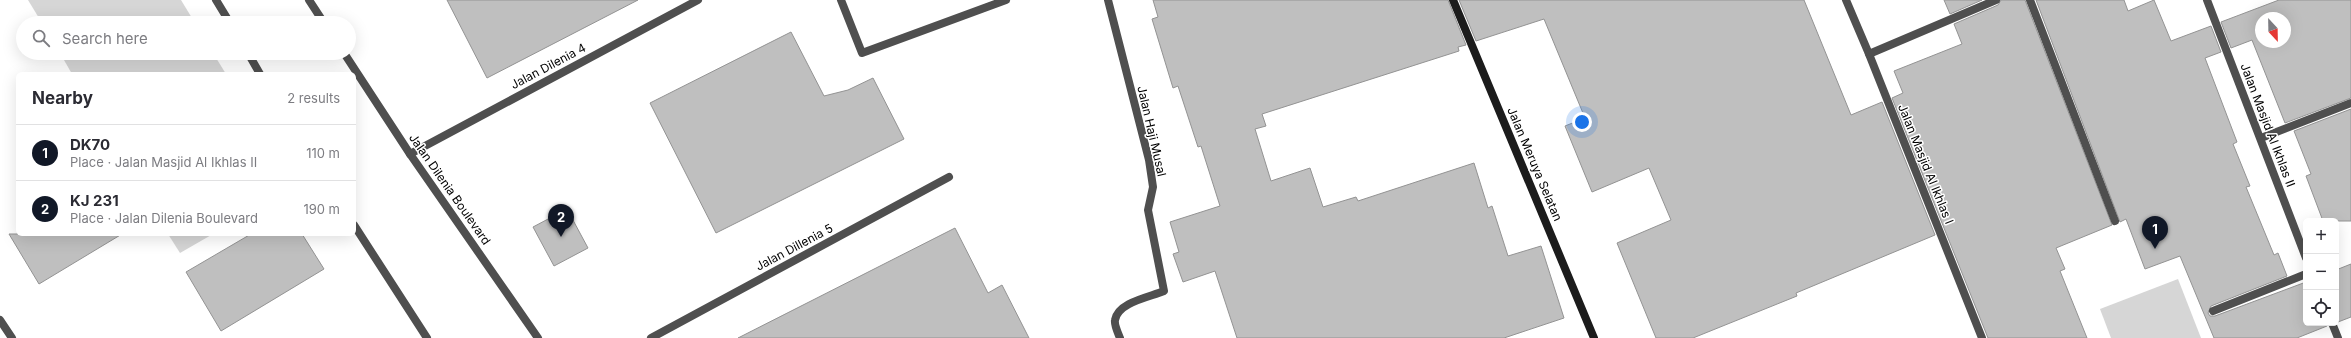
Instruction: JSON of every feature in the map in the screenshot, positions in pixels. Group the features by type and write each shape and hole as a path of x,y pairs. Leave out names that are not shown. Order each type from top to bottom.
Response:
{"main road":[{"name":"Jalan Meruya Selatan","path":"1453,0 1594,338"}],"street":[{"path":"216,0 226,16"},
{"path":"309,0 319,16"},
{"name":"Jalan Dilenia 4","path":"410,154 698,0"},
{"path":"841,0 862,53 1006,0"},
{"name":"Jalan Haji Musal","path":"1108,0 1149,160 1153,187 1148,210 1164,292 1125,306 1118,313 1115,321 1120,338"},
{"name":"Jalan Masjid Al Ikhlas I","path":"1846,0 1982,338"},
{"path":"1869,54 1996,0"},
{"path":"2030,0 2115,221"},
{"name":"Jalan Masjid Al Ikhlas II","path":"2207,0 2304,254"},
{"path":"252,60 259,72"},
{"name":"Jalan Dilenia Boulevard","path":"349,60 410,154 538,338"},
{"path":"2261,138 2351,103"},
{"name":"Jalan Dillenia 5","path":"651,338 949,177"},
{"path":"356,227 427,338"},
{"path":"2213,311 2303,275"},
{"path":"0,320 12,338"},
{"path":"2333,326 2338,338"}],"shaded area":[{"path":"28,0 181,0 191,16 38,16"},
{"path":"64,60 217,60 225,72 71,72"},
{"path":"169,236 210,236 180,253"},
{"path":"2178,279 2201,338 2111,338 2100,309"}],"building":[{"path":"447,0 638,0 487,78"},
{"path":"1153,0 1448,0 1466,45 1458,47 1459,51 1262,114 1266,126 1255,129 1271,181 1310,168 1323,207 1356,197 1358,201 1474,163 1488,208 1492,206 1508,256 1541,246 1564,318 1504,338 1237,338 1215,271 1183,282 1173,254 1179,252 1170,222 1220,206 1201,146 1198,147 1178,86 1173,88 1152,19 1158,17"},
{"path":"1459,0 1804,0 1851,115 1882,102 1935,235 1796,293 1797,296 1693,338 1656,338 1617,243 1671,220 1649,168 1592,192 1565,126 1585,118 1544,19 1476,41"},
{"path":"1944,0 1982,0 1950,14"},
{"path":"2001,0 2025,0 2112,225 2056,248 2065,269 2060,271 2087,338 1988,338 1892,98 1903,93 1894,71 1962,44 1954,24 1998,5"},
{"path":"2036,0 2124,0 2128,11 2154,0 2171,41 2211,26 2221,52 2205,58 2237,142 2233,144 2250,186 2246,187 2274,255 2278,253 2287,276 2211,306 2208,313 2210,316 2215,316 2303,283 2303,326 2327,326 2297,338 2214,338 2180,256 2145,269 2126,219 2120,222"},
{"path":"2279,0 2351,0 2351,98 2285,123 2255,48 2291,48 2291,12 2255,12 2255,48 2252,40 2231,48 2221,22"},
{"path":"791,32 824,96 848,90 873,78 904,139 716,233 650,103"},
{"path":"2351,109 2351,221 2339,221 2339,218 2322,218 2306,176 2311,174 2294,131"},
{"path":"567,209 588,248 554,266 533,227"},
{"path":"955,228 988,293 1002,285 1029,338 738,338"},
{"path":"9,234 16,234 16,236 119,236 39,284"},
{"path":"248,236 303,236 324,269 221,331 186,272"},
{"path":"2351,264 2351,317 2339,322 2339,290 2339,269"}],"place":[{"name":"KJ 231","path":"561,237"},
{"name":"DK70","path":"2155,249"}]}
